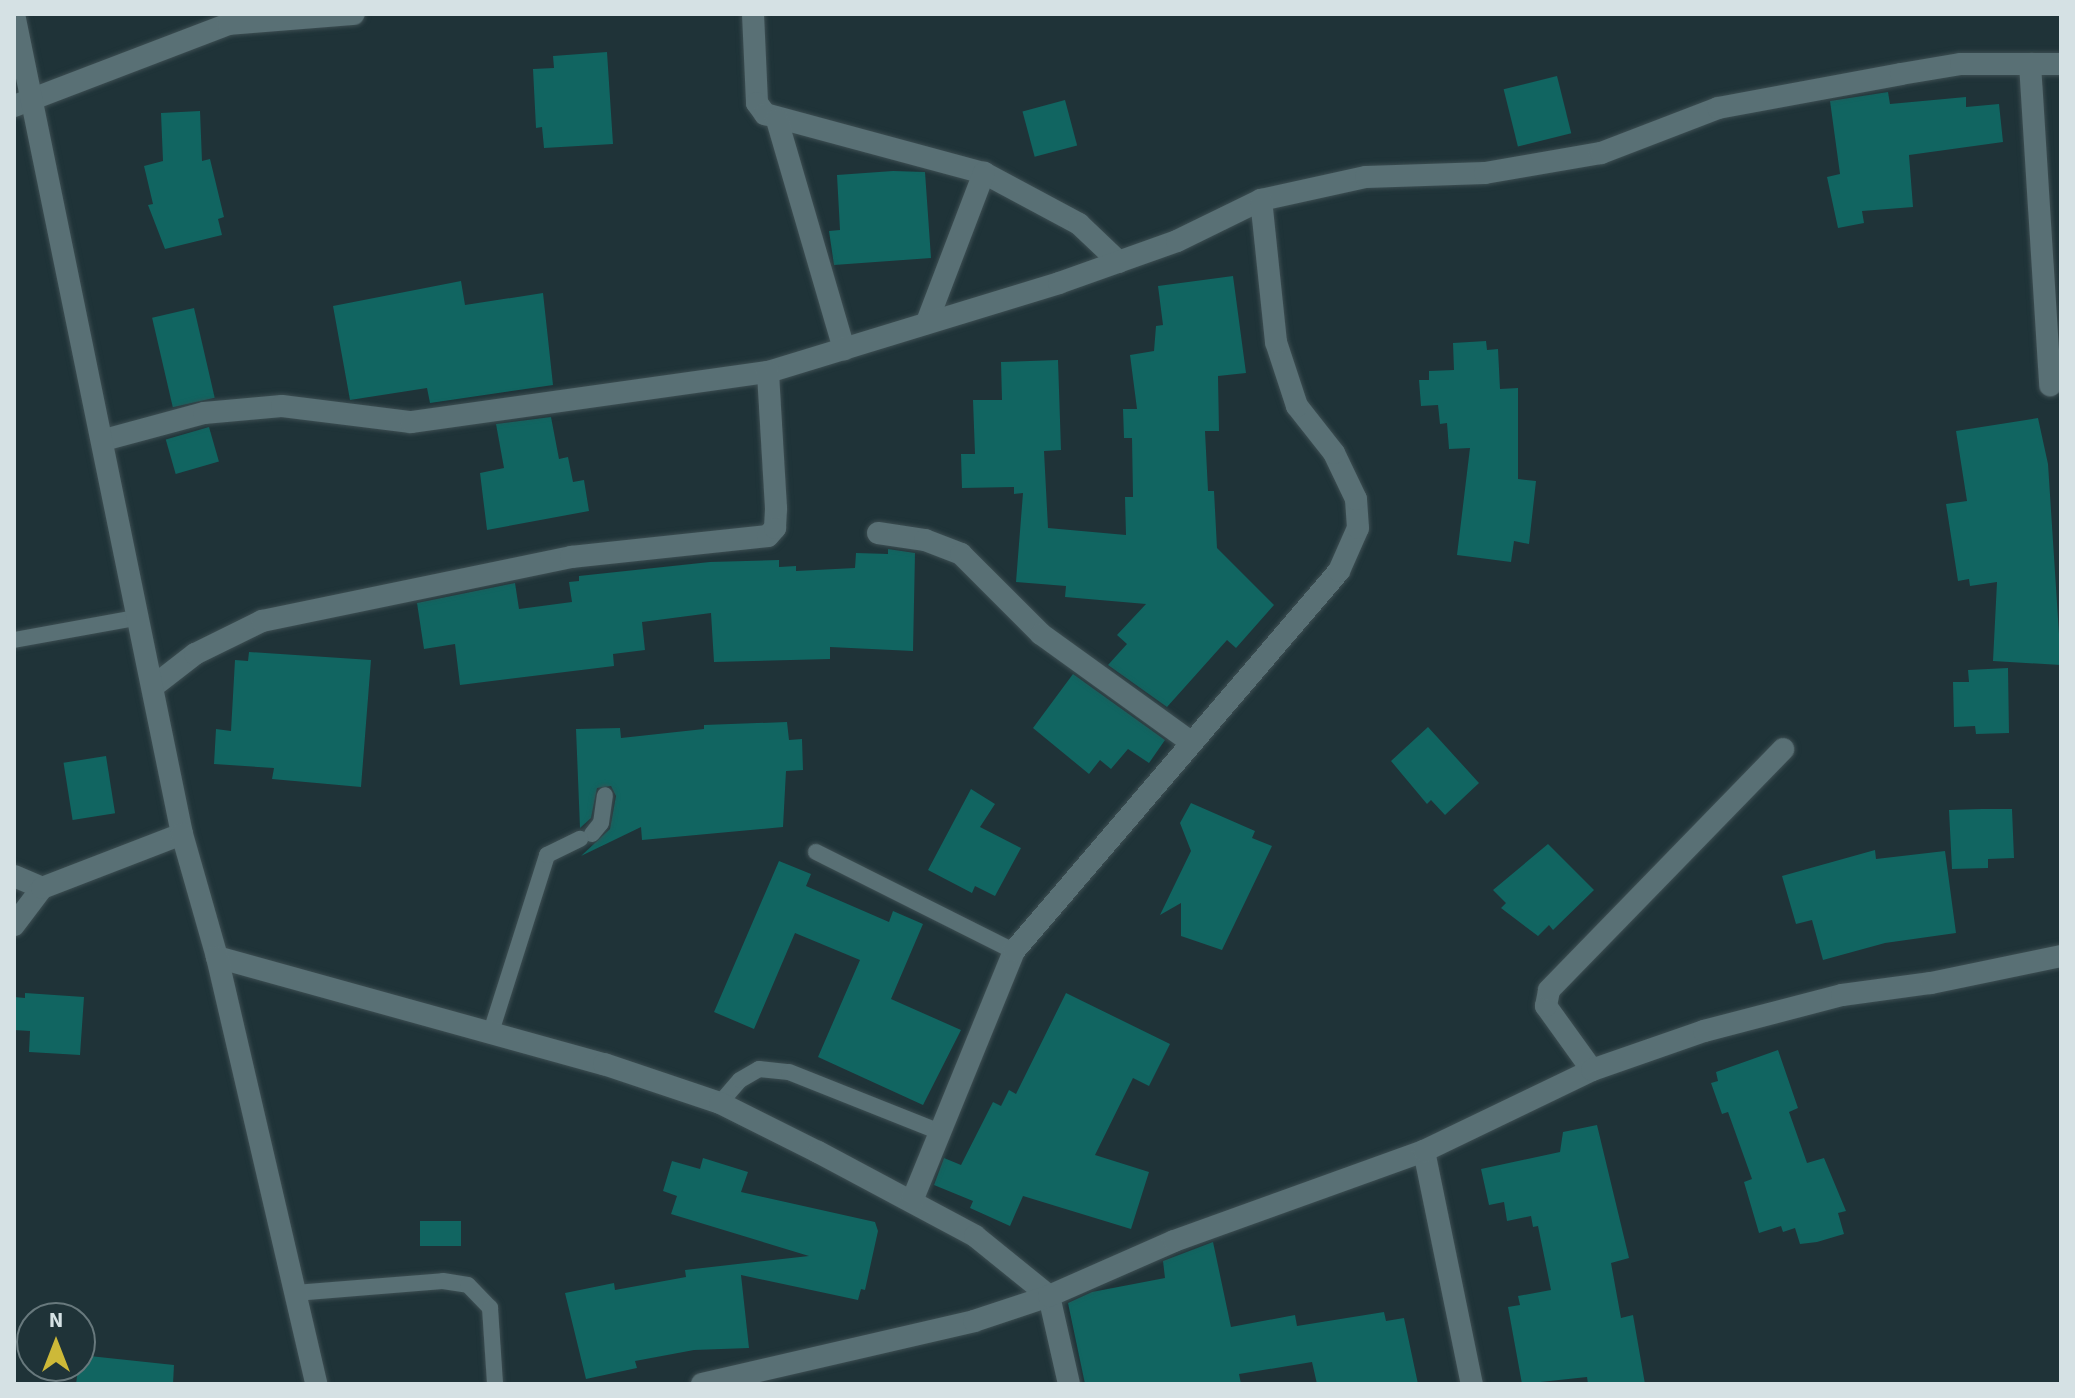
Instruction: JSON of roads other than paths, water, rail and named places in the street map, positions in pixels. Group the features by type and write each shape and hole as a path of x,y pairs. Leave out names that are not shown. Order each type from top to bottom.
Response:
{"street":[{"path":"14,14 24,103 104,440 155,685 182,834 217,957 316,1384"},
{"path":"24,103 229,24 354,14"},
{"path":"753,14 757,103 777,120 984,173 1079,224 1119,262"},
{"path":"104,440 204,413 282,406 411,422 768,372 1119,262 1177,241 1261,200 1366,177 1485,173 1601,153 1718,108 1961,64 2061,64"},
{"path":"2030,64 2050,385"},
{"path":"777,120 844,349"},
{"path":"927,322 984,173"},
{"path":"912,1201 937,1131 1014,951 1339,571 1358,528 1356,499 1334,453 1297,406 1276,342 1261,200"},
{"path":"155,685 195,654 262,621 571,557 768,536 775,528 776,508 768,372"},
{"path":"878,533 925,540 961,554 1041,634 1191,742"},
{"path":"1592,1070 1546,1006 1549,990 1783,749"},
{"path":"14,925 42,888 182,834"},
{"path":"14,876 42,888"},
{"path":"702,1384 974,1321 1049,1296 1174,1241 1424,1151 1592,1070 1704,1031 1842,995 1931,983 2061,956"},
{"path":"217,957 490,1035 604,1064 720,1103 975,1236 1049,1296 1069,1384"},
{"path":"1424,1151 1472,1384"}],"lane":[{"path":"14,640 140,617"},
{"path":"490,1035 547,855 586,837 601,823 605,795"},
{"path":"816,852 1014,951"},
{"path":"720,1103 740,1080 759,1069 789,1072 937,1131"},
{"path":"295,1293 443,1281 468,1285 490,1308 495,1384"}]}
